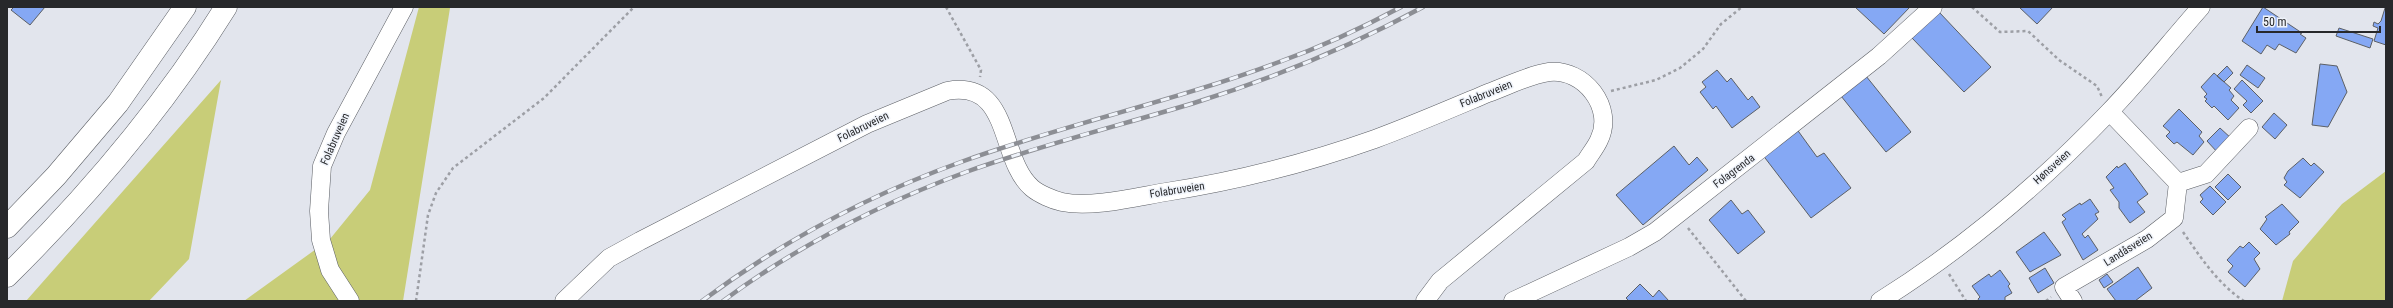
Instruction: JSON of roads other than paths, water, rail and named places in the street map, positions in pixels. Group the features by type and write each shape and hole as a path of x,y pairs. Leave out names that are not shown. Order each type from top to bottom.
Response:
{"highway":[{"path":"7,227 56,176 118,103 185,7"},
{"path":"7,276 80,199 143,125 205,41 226,7"}],"street":[{"name":"Folabruveien","path":"350,301 330,270 321,240 319,211 322,166 336,132 404,7"},
{"name":"Folagrenda","path":"1514,301 1629,247 1655,232 1879,56 1933,7"},
{"name":"Hønsveien","path":"1880,301 1938,261 2002,211 2052,168 2110,112 2201,7"},
{"name":"Folabruveien","path":"564,301 609,258 867,124 948,91 961,88 977,93 990,103 998,117 1018,168 1032,188 1062,202 1082,203 1122,199 1230,181 1308,160 1375,139 1522,80 1550,72 1569,73 1585,83 1595,96 1603,112 1600,139 1586,160 1440,281 1425,301"},
{"path":"2110,112 2178,183 2206,174 2249,128"},
{"name":"Landåsveien","path":"2072,301 2064,287 2146,239 2174,218 2178,183"}],"railway":[{"path":"702,301 732,279 794,240 859,205 893,189 1001,148 1240,76 1326,44 1401,7"},
{"path":"723,301 751,281 810,244 871,212 934,184 994,162 1194,103 1253,83 1311,61 1395,22 1423,7"}]}
